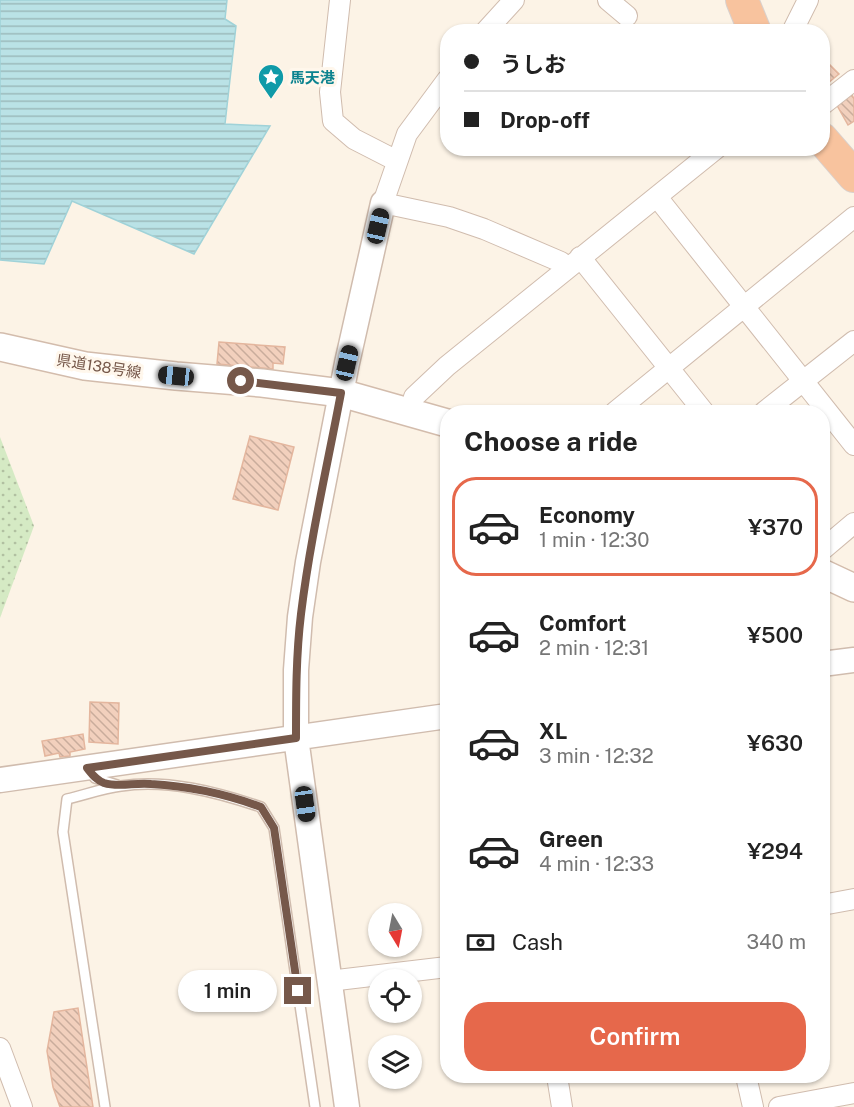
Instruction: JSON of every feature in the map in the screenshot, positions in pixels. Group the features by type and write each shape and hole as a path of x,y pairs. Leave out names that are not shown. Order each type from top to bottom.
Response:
{"highway":[{"path":"742,0 752,24"},
{"path":"830,148 854,176"}],"main road":[{"name":"県道138号線","path":"0,347 85,366 341,393 440,421"},
{"path":"830,577 854,588"}],"street":[{"path":"340,0 330,92 333,121 354,139 397,161"},
{"path":"608,0 627,16"},
{"path":"796,24 808,0"},
{"path":"490,24 507,2"},
{"path":"830,99 854,80"},
{"path":"347,1107 296,738 296,670 300,617 308,562 341,393 383,203 407,134 440,89"},
{"path":"410,412 414,397 447,366 707,156"},
{"path":"657,197 821,405"},
{"path":"383,203 449,217 484,229 561,262 574,263 698,405"},
{"path":"623,405 854,217"},
{"path":"773,405 854,341"},
{"path":"830,416 854,445"},
{"path":"830,543 854,523"},
{"path":"830,663 854,660"},
{"path":"0,780 440,717"},
{"path":"830,904 854,899"},
{"path":"329,981 440,969"},
{"path":"0,1048 22,1107"},
{"path":"557,1083 562,1107"},
{"path":"748,1083 753,1107"},
{"path":"779,1107 854,1093"}],"lane":[{"path":"87,768 95,778 119,786"},
{"path":"105,1107 63,832 67,800 119,786 150,783 214,793 261,807 274,828 315,1107"}],"green space":[{"path":"0,437 34,526 0,618"}],"water":[{"path":"0,0 227,0 225,19 236,26 225,124 270,126 194,254 72,201 44,264 0,260"}],"building":[{"path":"830,65 839,74 830,81"},
{"path":"850,91 854,99 854,121 848,125 834,100"},
{"path":"219,342 285,347 283,364 273,363 273,369 217,364"},
{"path":"250,436 294,447 278,510 233,499"},
{"path":"90,702 119,703 118,744 89,742"},
{"path":"83,734 85,749 70,752 70,756 60,757 59,753 45,756 42,741"},
{"path":"78,1008 93,1107 60,1107 53,1087 47,1051 54,1012"}],"place":[{"name":"馬天港","path":"271,100"}],"route":[{"path":"241,381 341,393 308,562 300,617 296,670 296,738 87,768 95,778 119,786 150,783 225,794 261,807 274,828 298,991"}]}
